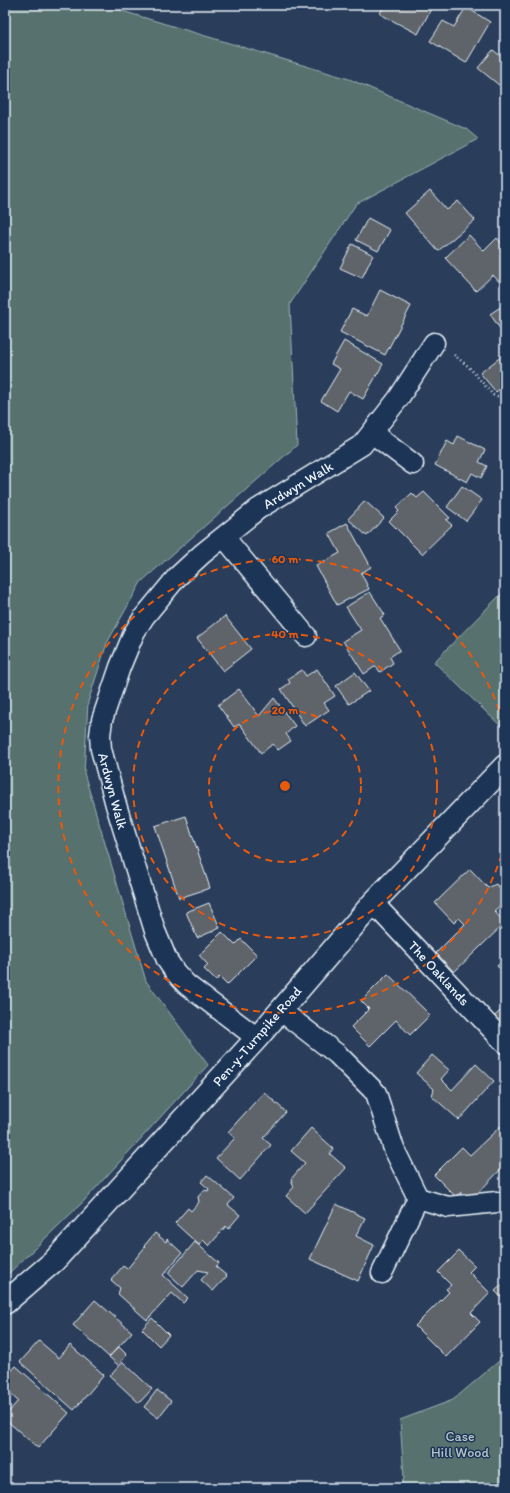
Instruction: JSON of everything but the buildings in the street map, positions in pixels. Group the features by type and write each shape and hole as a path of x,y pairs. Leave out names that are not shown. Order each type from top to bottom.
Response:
{"street":[{"name":"Ardwyn Walk","path":"257,1038 187,985 167,960 155,931 116,804 101,749 100,735 102,720 120,667 134,633 144,617 177,577 258,509 355,451 362,445 398,399 434,343"},
{"path":"372,433 412,464"},
{"path":"224,537 306,636"},
{"name":"Pen-y-Turnpike Road","path":"5,1303 54,1261 257,1038 373,903 505,766"},
{"name":"The Oaklands","path":"373,903 505,1043"},
{"path":"280,1010 337,1054 376,1093 394,1149 418,1198 448,1207 497,1202"},
{"path":"382,1274 418,1198"}],"path":[{"path":"434,343 456,356 469,367 493,395 505,398"}],"green space":[{"path":"5,5 102,5 349,79 466,129 478,139 356,204 290,304 297,445 141,582 107,643 88,702 84,773 146,981 208,1065 83,1202 5,1277"},
{"path":"505,590 505,730 434,662"},
{"name":"Case Hill Wood","path":"505,1356 505,1488 400,1488 404,1478 400,1420 453,1400"}]}
